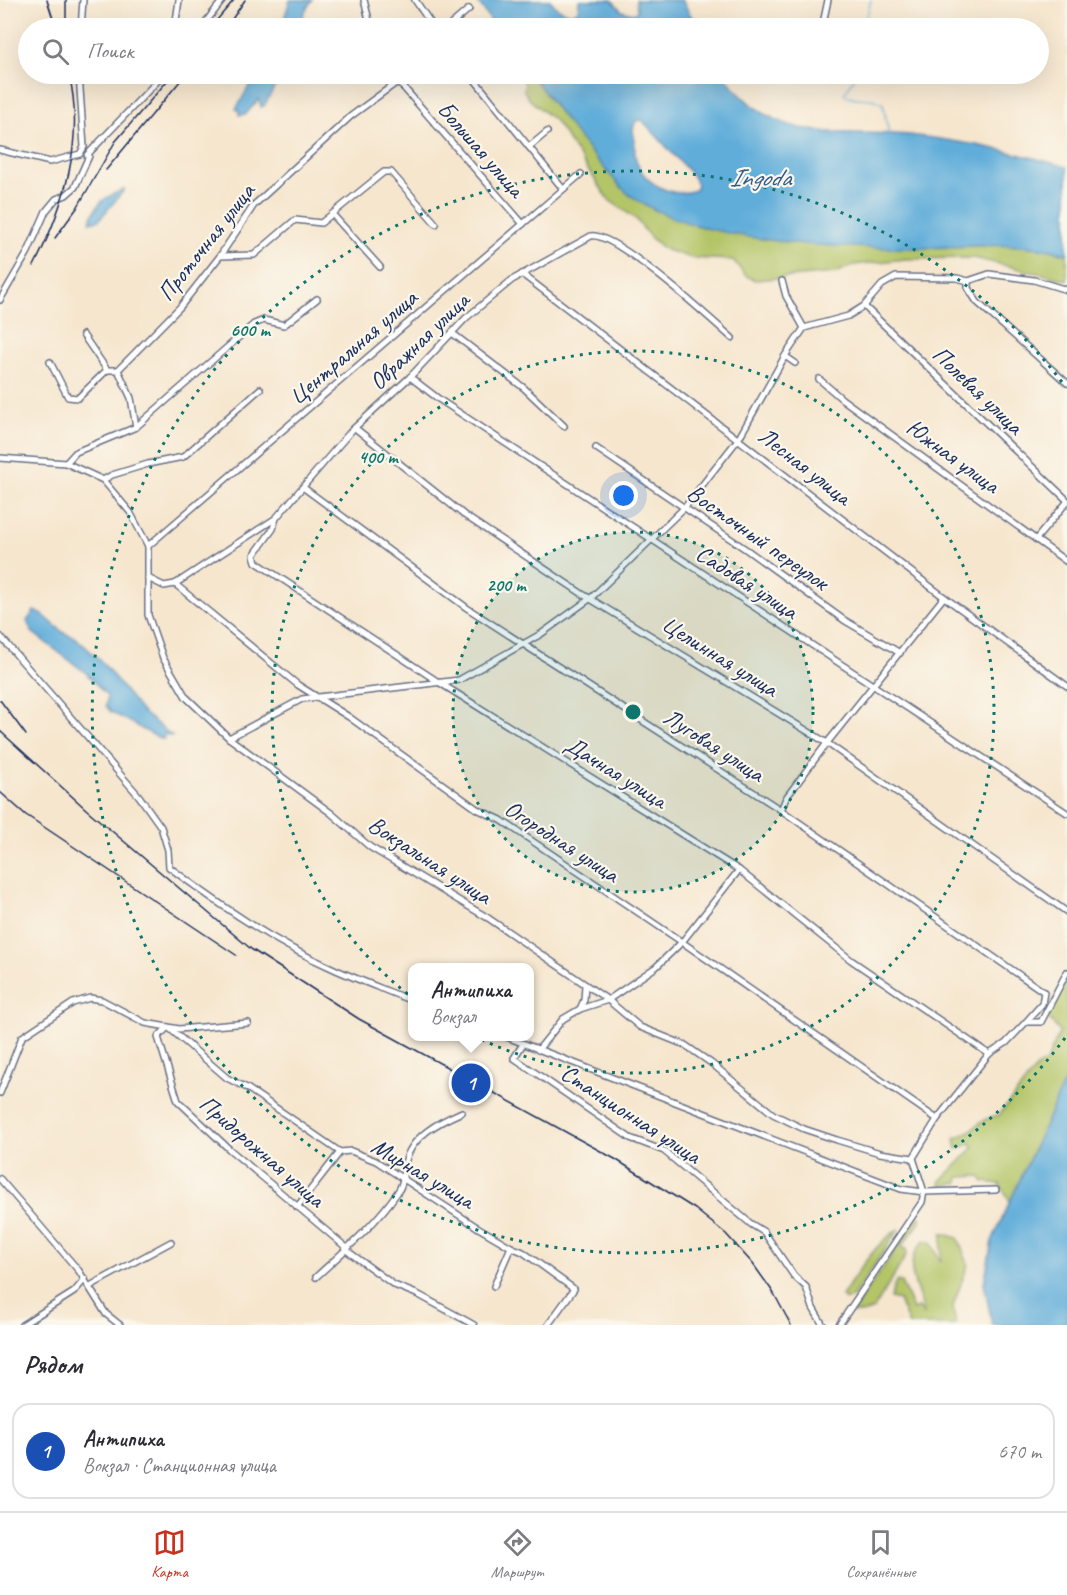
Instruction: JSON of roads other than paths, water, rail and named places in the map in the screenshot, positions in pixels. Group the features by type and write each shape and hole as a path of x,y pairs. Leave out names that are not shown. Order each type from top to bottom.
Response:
{"street":[{"path":"82,18 83,0"},
{"path":"176,18 179,0"},
{"path":"209,18 224,0"},
{"path":"364,0 368,18"},
{"path":"415,0 427,18"},
{"path":"824,18 828,0"},
{"path":"459,18 469,9"},
{"path":"80,84 84,147 80,154"},
{"path":"0,300 28,252 46,211 56,199 66,195 75,187 89,156 155,84"},
{"name":"Проточная улица","path":"118,370 180,307 220,256 254,205 326,138 395,84"},
{"name":"Большая улица","path":"398,84 405,88 522,224"},
{"path":"478,84 562,189"},
{"path":"529,147 547,132"},
{"path":"0,150 50,162 80,154 89,156"},
{"path":"220,256 254,255 300,218 321,223 379,175 388,171 436,224"},
{"name":"Центральная улица","path":"148,546 242,468 335,384 581,174"},
{"path":"333,215 380,267"},
{"name":"Овражная улица","path":"175,584 276,518 356,428 410,377 475,310 522,274 591,236 601,236 671,285 732,338"},
{"name":"Лесная улица","path":"522,274 944,597 1067,686"},
{"path":"229,738 292,702 459,680 525,643 591,598 630,557 652,541 685,507 739,438 785,356 804,328 848,316 864,306 882,285 896,277 957,278 968,281 989,274 1034,280 1067,290"},
{"path":"782,281 786,296 804,328"},
{"path":"968,281 968,288 977,302 1067,383"},
{"path":"0,458 66,463 76,452 136,427 254,324 264,320 284,325 317,299"},
{"name":"Полевая улица","path":"864,306 1067,501"},
{"path":"452,333 524,388 564,426"},
{"path":"83,335 107,370"},
{"path":"785,356 795,363"},
{"path":"50,362 68,397 72,399 78,398 107,370 118,370 131,398 136,427"},
{"name":"Садовая улица","path":"410,377 440,400 652,541 1067,813"},
{"name":"Южная улица","path":"819,379 842,399 1067,562"},
{"path":"103,480 148,464 183,457 260,389"},
{"name":"Целинная улица","path":"356,428 464,515 591,598 827,744 1067,912"},
{"name":"Восточный переулок","path":"596,448 685,507 844,620 900,652"},
{"name":"Вокзальная улица","path":"66,463 103,480 130,512 148,546 148,615 163,658 186,697 229,738 332,813 370,847 488,918 608,1000 640,1027 685,1045 711,1063 773,1114 804,1129 837,1140 880,1153 914,1158"},
{"name":"Луговая улица","path":"304,488 458,601 781,810 1044,992 1042,1004 1026,1022"},
{"path":"1036,538 1067,501"},
{"name":"Дачная улица","path":"276,518 273,529 254,555 256,562 440,683 739,870 852,960 990,1054"},
{"path":"148,578 164,586 175,584"},
{"name":"Огородная улица","path":"175,584 317,697 477,809 501,820 682,942 937,1119"},
{"path":"781,810 786,798 827,744 944,597"},
{"path":"0,636 139,796 161,826 168,850 169,867 219,903 283,944 332,968 408,999"},
{"path":"538,1050 556,1026 580,1009 608,1000 656,967 682,942 739,870"},
{"path":"839,1325 915,1214 924,1192 914,1158 937,1119 990,1054 1006,1043 1026,1022 1036,1023 1044,1018 1067,972"},
{"path":"580,1009 584,1000 584,984"},
{"path":"0,1093 22,1037 73,1003 90,998 102,1000 145,1023 179,1029 248,1023"},
{"name":"Придорожная улица","path":"168,1027 158,1037 178,1101 347,1249 394,1285 419,1295 474,1325"},
{"name":"Мирная улица","path":"168,1027 227,1078 247,1088 340,1152 351,1151 376,1161 511,1247 523,1252 574,1288 565,1305 548,1325"},
{"path":"516,1041 901,1189 924,1192 996,1190"},
{"name":"Станционная улица","path":"523,1044 514,1058 630,1138 664,1151 751,1224 764,1232 794,1276 806,1287 813,1308 823,1325"},
{"path":"316,1277 369,1230 405,1179 406,1160 419,1138 439,1122 462,1112"},
{"path":"297,1206 340,1152"},
{"path":"0,1179 90,1286 106,1314 118,1325"},
{"path":"90,1286 171,1242"},
{"path":"494,1286 511,1247"},
{"path":"22,1325 74,1292 85,1280"}],"water":[{"path":"290,0 312,0 303,18 284,18"},
{"path":"476,0 550,0 557,8 570,14 578,11 579,0 612,0 622,11 634,14 637,11 636,0 682,0 692,18 489,18"},
{"path":"250,84 276,84 264,106 261,107 259,99 246,114 239,115 236,109"},
{"name":"Ingoda","path":"538,84 732,84 744,98 760,110 777,120 801,128 816,131 930,137 989,148 1067,167 1067,254 1032,247 996,245 890,248 813,245 731,234 694,225 659,212 624,191 567,123","holes":["642,120 693,176 697,185 695,190 678,193 661,188 646,177 635,157 633,130 636,121"]},
{"path":"125,189 99,220 90,222 99,204"},
{"path":"34,611 43,615 64,633 76,638 102,662 141,711 172,736 164,735 162,737 164,739 160,739 111,712 106,706 107,696 86,673 32,632 27,621"},
{"path":"1067,1076 1067,1325 992,1325 984,1283 992,1241"}],"waterway":[{"path":"866,18 871,0"},
{"path":"850,84 844,94 854,98 873,99 883,104 889,135"}],"railway":[{"path":"47,0 53,18"},
{"path":"66,0 66,18"},
{"path":"219,18 234,0"},
{"path":"233,18 245,0"},
{"path":"34,266 54,221 69,173 74,124 71,84"},
{"path":"55,238 77,208 115,142 164,84"},
{"path":"106,170 178,84"},
{"path":"0,700 26,735"},
{"path":"0,731 87,810 251,949 359,1019 615,1159 695,1209 726,1234 753,1264 773,1292 791,1325"},
{"path":"0,792 26,815 236,955"}],"place":[{"name":"Антипиха","path":"471,1083"}]}
